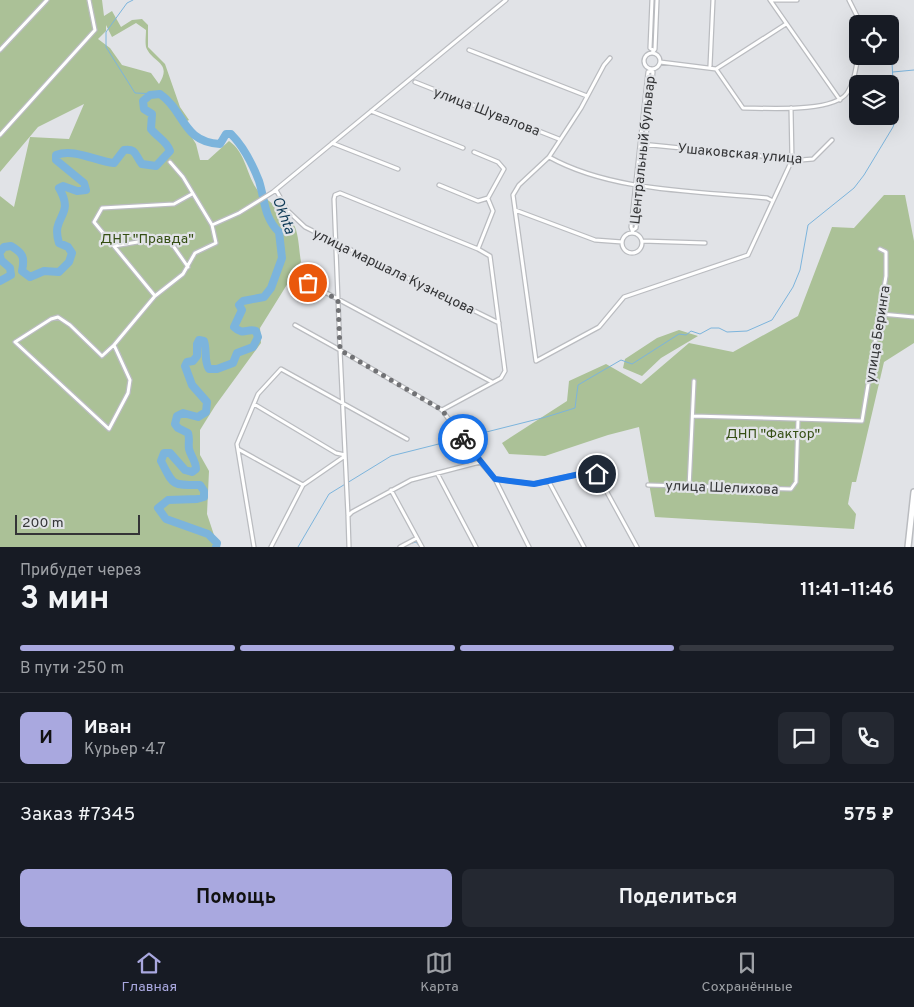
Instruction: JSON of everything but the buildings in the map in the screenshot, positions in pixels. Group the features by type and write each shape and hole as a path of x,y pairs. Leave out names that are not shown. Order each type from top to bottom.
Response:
{"main road":[{"path":"908,547 914,492"}],"street":[{"path":"0,50 47,0"},
{"path":"0,135 95,30 88,0"},
{"path":"212,225 250,207 274,191 506,0"},
{"name":"Центральный бульвар","path":"633,232 642,242 639,250 631,253 622,247 622,242 626,235 633,232 636,228 648,72 657,68 660,62 658,56 650,48 652,0"},
{"name":"Центральный бульвар","path":"651,70 645,66 644,59 655,49 658,0"},
{"path":"710,66 712,0"},
{"path":"770,0 797,0"},
{"path":"770,0 840,100"},
{"path":"849,0 856,15"},
{"path":"716,68 786,24"},
{"path":"469,50 587,96"},
{"path":"610,58 549,157 519,186 513,195 536,361 599,326 624,297 748,255 792,160 791,108"},
{"path":"660,62 716,68 743,108 791,108 826,105 840,100 847,93 855,65"},
{"name":"улица Шувалова","path":"415,82 559,139"},
{"path":"371,111 463,148"},
{"name":"Ушаковская улица","path":"643,144 792,160 813,158 832,140"},
{"path":"332,143 398,169"},
{"path":"474,152 502,165 503,172 488,198 478,201"},
{"path":"549,157 602,179 638,185 767,198 773,201"},
{"path":"114,345 130,380 128,393 109,429 15,342 51,318 58,317 70,325 102,356 114,345 155,296 183,274 195,253 216,243 212,225 183,176 170,162"},
{"path":"439,185 491,206"},
{"name":"улица маршала Кузнецова","path":"274,191 288,211 305,226 500,323"},
{"path":"349,547 334,195 340,193 478,249 488,254 492,260 505,371 502,378 442,410"},
{"path":"155,296 94,222 102,208 174,204 192,194"},
{"path":"478,249 493,211 488,198"},
{"path":"515,210 595,240 622,242"},
{"path":"114,246 167,237 188,267"},
{"path":"642,242 705,243"},
{"name":"улица Беринга","path":"798,420 862,421 881,314 886,252 880,249"},
{"path":"308,283 493,383"},
{"path":"881,314 914,316"},
{"path":"295,325 442,410 480,462 495,479 530,547"},
{"path":"254,547 237,444 258,394 281,369 407,439"},
{"path":"689,488 694,381"},
{"path":"254,404 336,453 345,456"},
{"path":"693,416 798,420"},
{"name":"улица Шелихова","path":"648,485 689,488 790,489 796,482 798,420"},
{"path":"237,448 303,485"},
{"path":"272,547 303,485 345,456"},
{"path":"348,516 391,490 412,480 480,462"},
{"path":"495,479 534,484 589,472 597,474 637,547"},
{"path":"437,473 476,547"},
{"path":"549,482 584,547"},
{"path":"391,490 422,547"},
{"path":"400,547 417,538"}],"green space":[{"name":"ДНТ \"Правда\"","path":"0,0 102,0 104,16 112,11 121,27 132,20 142,19 148,25 148,47 165,64 180,107 189,120 183,123 196,144 200,160 208,160 229,141 242,156 256,188 265,198 287,215 295,227 301,262 260,328 261,343 200,430 200,455 209,471 207,514 214,535 214,547 0,547 0,196 14,207 30,137 69,139 84,104 38,127 0,172","holes":["136,23 146,30 146,47 160,63 164,71 159,84 151,73 122,65 110,48 98,39 106,31 106,25 112,37"]},
{"name":"ДНП \"Фактор\"","path":"884,195 905,195 914,241 914,343 884,362 856,482 852,482 848,504 856,514 854,529 655,517 639,427 545,456 509,454 502,443 567,401 569,381 606,364 641,384 689,343 733,352 798,316 832,227 854,228"},
{"path":"679,330 698,336 661,358 642,376 623,368 625,359 657,338"}],"waterway":[{"path":"133,0 127,3 106,32 106,47 135,93 160,94"},
{"path":"298,547 329,494 391,456 575,408 578,385 621,360 632,364 679,334 686,335 691,331 700,334 711,328 719,328 727,332 747,331 772,320 793,287 800,270 808,225 854,188 893,127 895,121 892,65"},
{"path":"893,72 914,70"},
{"name":"Okhta","path":"0,252 4,247 11,246 18,251 23,259 22,271 30,277 44,271 59,272 69,262 72,253 68,247 59,243 57,234 65,205 59,188 63,186 77,191 86,190 84,183 56,160 56,155 70,153 114,163 124,150 131,150 134,151 142,164 156,166 170,151 167,144 151,129 152,114 144,109 143,101 150,95 160,94 168,101 185,125 198,138 220,144 226,134 231,134 240,144 259,181 270,221 279,232 282,258 271,288 264,297 243,301 239,305 242,310 234,327 240,331 256,331 258,337 253,347 237,353 233,363 217,369 209,369 204,341 199,340 197,356 193,361 187,362 185,366 192,385 207,402 206,412 198,417 183,413 177,416 175,424 178,428 188,433 189,449 196,469 192,472 185,470 170,453 164,453 161,461 171,480 178,484 200,485 204,491 204,497 168,500 158,508 166,519 208,534 217,543 216,547"},
{"name":"Okhta","path":"0,256 1,260 10,268 11,275 0,281"},
{"path":"409,544 416,542 420,547"}],"way so far":[{"path":"308,283 338,300 340,350 442,410 463,439"}],"route":[{"path":"463,439 495,479 534,484 593,471 597,474"}]}
